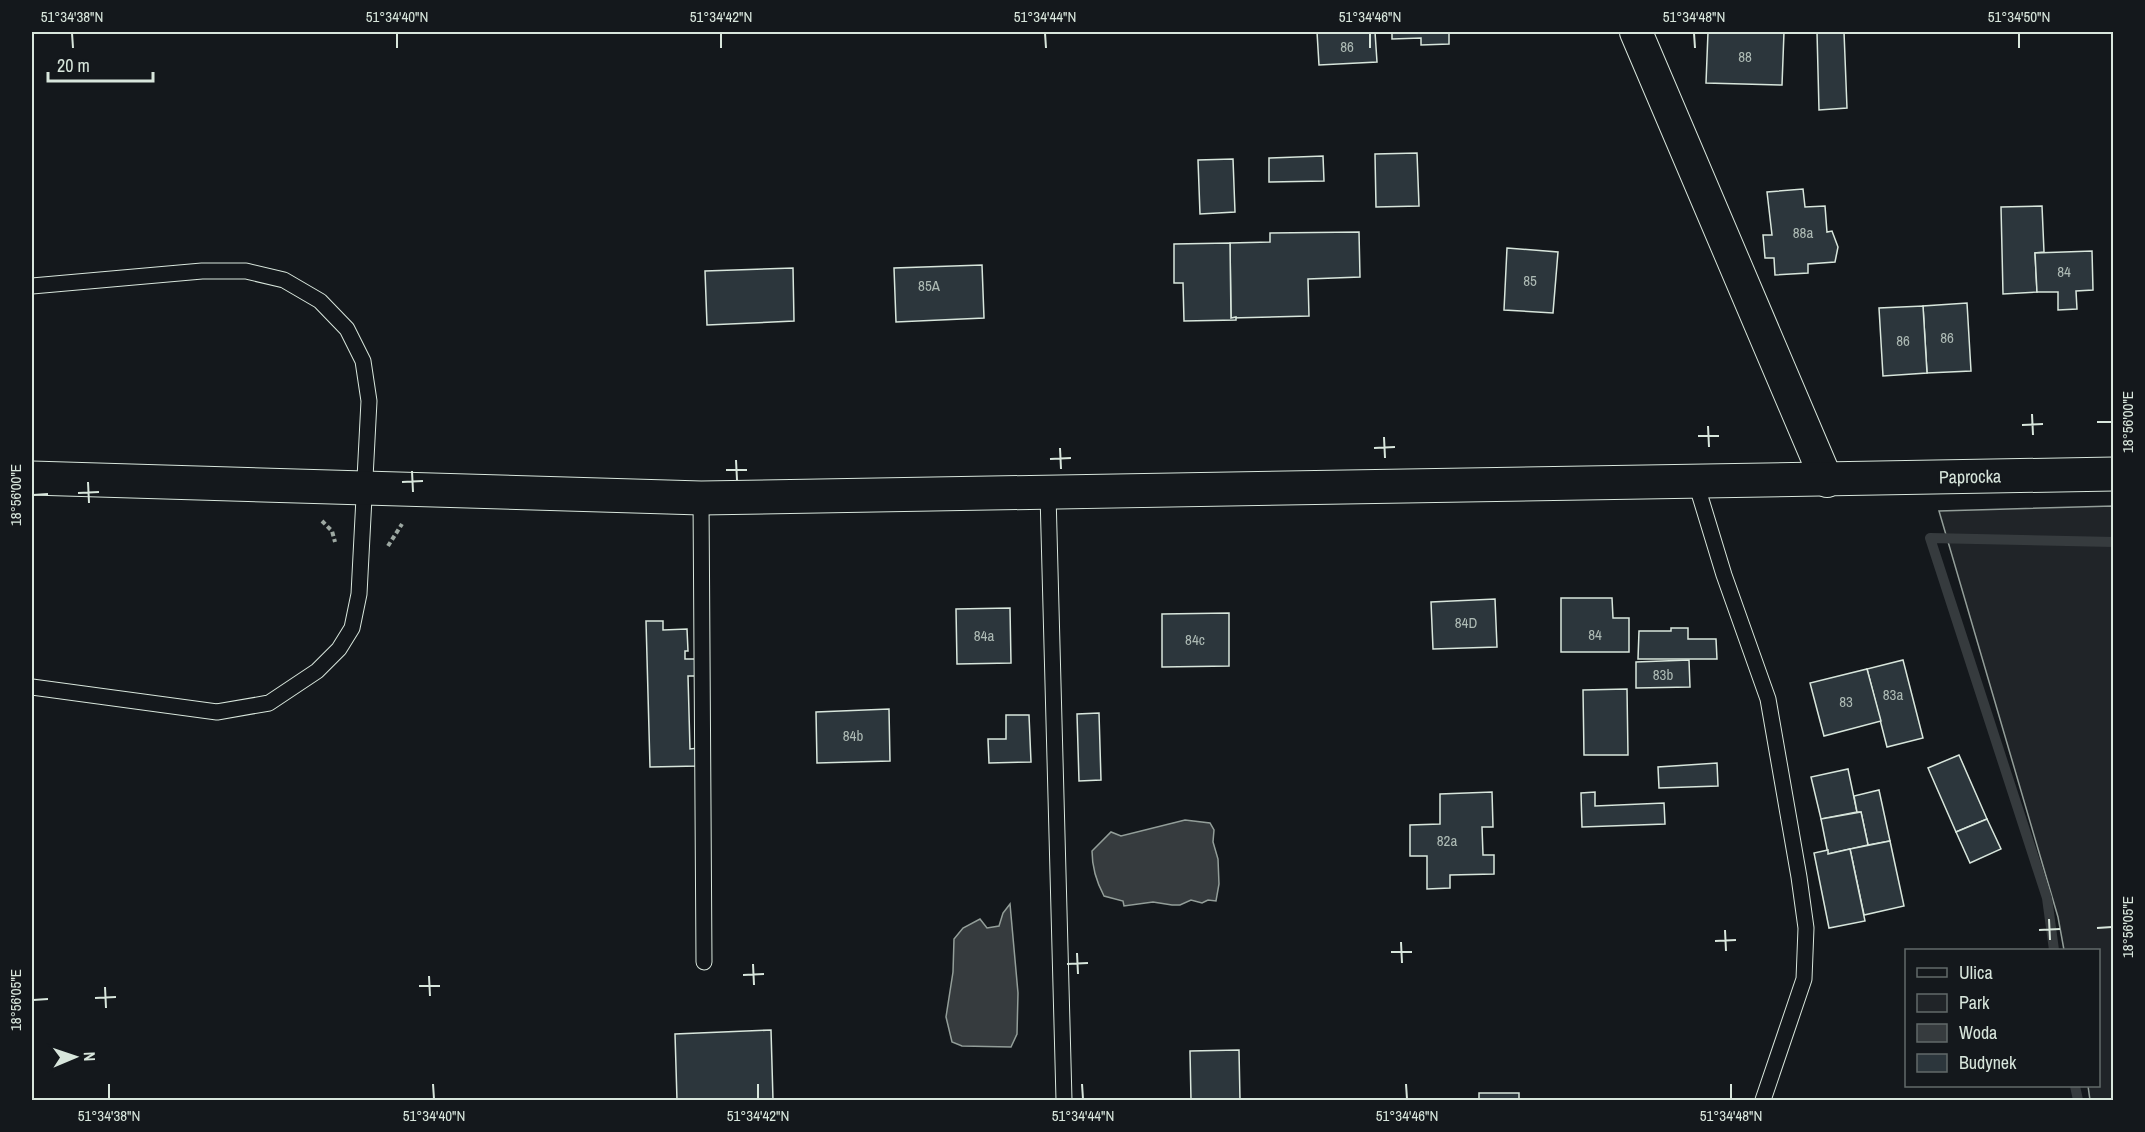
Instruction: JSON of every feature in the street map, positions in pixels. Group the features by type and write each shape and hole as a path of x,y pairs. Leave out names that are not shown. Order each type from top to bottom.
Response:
{"street":[{"path":"1636,32 1827,481"},
{"name":"Paprocka","path":"32,478 701,498 1827,481 2114,474"}],"lane":[{"path":"32,286 202,271 246,271 284,280 320,301 347,329 363,361 369,401 359,594 352,628 339,649 317,671 269,703 217,712 32,687"},
{"path":"1696,483 1724,575 1768,699 1800,877 1806,928 1804,979 1763,1101"},
{"path":"1048,494 1064,1101"},
{"path":"701,498 704,962"}],"green space":[{"path":"2113,506 2114,1100 2090,1100 2088,1087 2100,1087 2100,949 2064,949 2058,917 1939,511"}],"water":[{"path":"1185,820 1210,823 1214,830 1213,842 1218,859 1219,884 1216,901 1208,900 1202,903 1191,900 1180,905 1153,902 1124,906 1123,901 1104,896 1095,874 1092,851 1111,832 1121,836"},
{"path":"1010,904 1018,993 1017,1034 1011,1047 962,1046 952,1042 946,1017 953,972 954,939 963,928 980,919 987,928 999,926 1003,913"}],"building":[{"path":"1317,32 1375,32 1377,62 1319,65"},
{"path":"1392,32 1449,32 1449,44 1421,45 1421,38 1392,39"},
{"path":"1708,32 1784,32 1782,85 1706,83"},
{"path":"1817,32 1844,32 1847,108 1819,110"},
{"path":"1417,153 1419,206 1376,207 1375,154"},
{"path":"1323,156 1324,181 1269,182 1269,158"},
{"path":"1233,159 1235,212 1200,214 1198,160"},
{"path":"1803,189 1805,207 1825,206 1827,232 1832,231 1838,247 1835,262 1808,264 1808,273 1775,275 1774,258 1765,258 1763,235 1772,235 1767,192"},
{"path":"2042,206 2044,252 2035,253 2037,292 2003,294 2001,207"},
{"path":"1359,232 1360,277 1308,279 1309,316 1231,318 1230,243 1270,242 1270,233"},
{"path":"1230,243 1231,318 1236,317 1236,320 1184,321 1183,283 1174,283 1174,244"},
{"path":"1507,248 1558,252 1553,313 1504,310"},
{"path":"2092,251 2093,290 2076,291 2077,309 2058,310 2058,292 2037,292 2035,253"},
{"path":"982,265 984,318 896,322 894,268"},
{"path":"793,268 794,321 707,325 705,271"},
{"path":"1967,303 1971,371 1927,373 1923,306"},
{"path":"1923,306 1927,373 1883,376 1879,308"},
{"path":"1561,598 1612,598 1613,618 1629,618 1629,652 1561,652"},
{"path":"1495,599 1497,647 1433,649 1431,602"},
{"path":"1010,608 1011,663 957,664 956,609"},
{"path":"1229,613 1229,666 1162,667 1162,614"},
{"path":"646,621 663,621 663,630 687,629 688,651 685,651 685,659 696,659 696,676 688,676 690,749 698,748 698,766 650,767"},
{"path":"1671,628 1688,628 1688,639 1716,639 1717,659 1638,659 1639,631 1671,631"},
{"path":"1689,660 1690,687 1636,688 1636,662"},
{"path":"1903,660 1923,738 1887,747 1867,669"},
{"path":"1867,669 1881,721 1824,736 1810,683"},
{"path":"1627,689 1628,755 1584,755 1583,690"},
{"path":"889,709 890,761 817,763 816,712"},
{"path":"1099,713 1101,780 1079,781 1077,714"},
{"path":"1006,715 1029,715 1031,762 989,763 988,739 1006,739"},
{"path":"1959,755 1987,819 1956,832 1928,768"},
{"path":"1717,763 1718,786 1659,788 1658,767"},
{"path":"1848,769 1857,812 1821,819 1811,777"},
{"path":"1879,790 1890,841 1868,845 1861,812 1857,812 1854,796"},
{"path":"1492,792 1493,827 1482,827 1483,855 1494,855 1494,874 1450,875 1450,888 1427,889 1427,856 1410,856 1410,825 1440,824 1440,794"},
{"path":"1595,792 1595,806 1664,803 1665,824 1582,827 1581,793"},
{"path":"1861,812 1868,845 1828,854 1821,819"},
{"path":"1987,819 2001,849 1970,863 1956,832"},
{"path":"1890,841 1904,906 1864,915 1850,849"},
{"path":"1850,849 1865,921 1829,928 1814,853 1828,850 1828,854"},
{"path":"771,1030 773,1100 677,1100 675,1034"},
{"path":"1239,1050 1240,1100 1191,1100 1190,1051"},
{"path":"1479,1093 1519,1093 1519,1100 1479,1100"}],"waterway":[{"path":"2054,949 2047,898 1930,538 2114,542"},
{"path":"2075,1087 2078,1100"}]}
